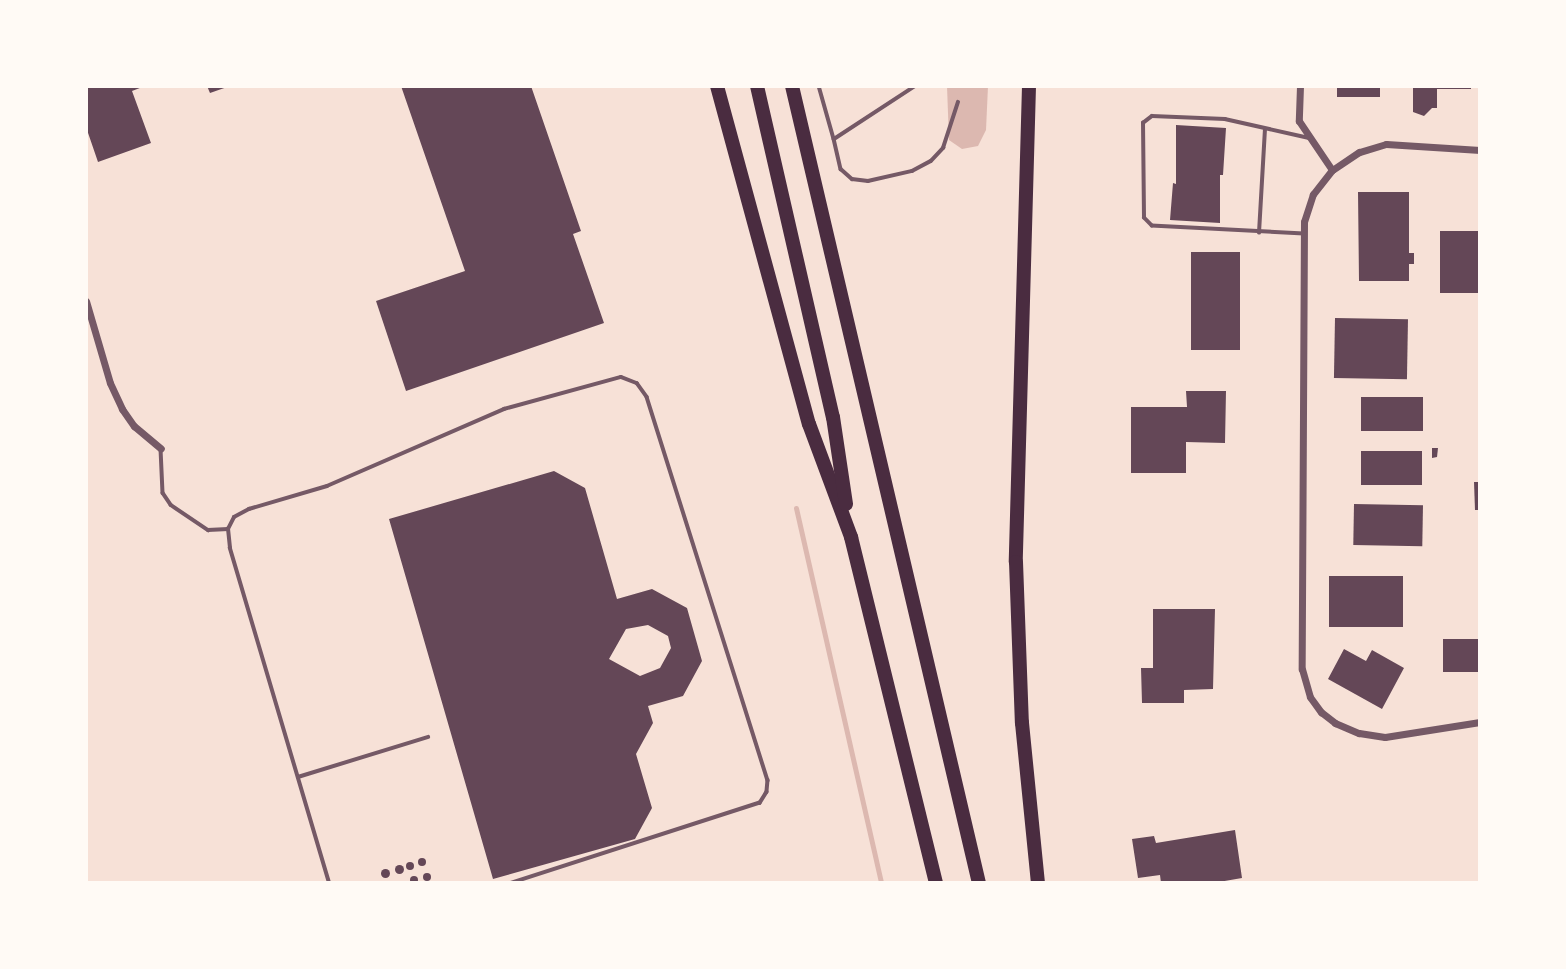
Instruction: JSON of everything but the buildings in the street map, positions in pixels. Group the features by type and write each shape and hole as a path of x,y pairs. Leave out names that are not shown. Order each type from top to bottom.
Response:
{"highway":[{"path":"718,86 809,424 852,537"},
{"path":"757,86 833,417 852,537 936,883"},
{"path":"792,86 979,883"},
{"path":"1030,86 1016,562 1022,723 1038,883"}],"street":[{"path":"1300,86 1299,121 1332,170"},
{"path":"1480,150 1386,144 1359,152 1332,170 1313,194 1304,234 1304,683 1321,712 1335,723 1359,733 1385,737 1480,723"},
{"path":"86,301 110,383 122,409 134,426 161,449"}],"lane":[{"path":"819,86 841,169 852,179 868,181 912,171 931,161 943,148 958,102"},
{"path":"834,139 915,86"},
{"path":"1304,234 1153,226 1144,218 1143,123 1152,116 1225,118 1311,138"},
{"path":"1259,233 1265,129"},
{"path":"329,883 230,548 228,529 234,517 248,509 327,486 504,409 621,377 637,383 652,410 768,780 767,792 760,803 512,883"},
{"path":"161,449 163,493 171,505 208,530 228,529"},
{"path":"298,777 428,737"}],"shaded area":[{"path":"947,86 988,86 986,130 978,146 962,149 949,140"}],"waterway":[{"path":"796,508 881,883"}]}
